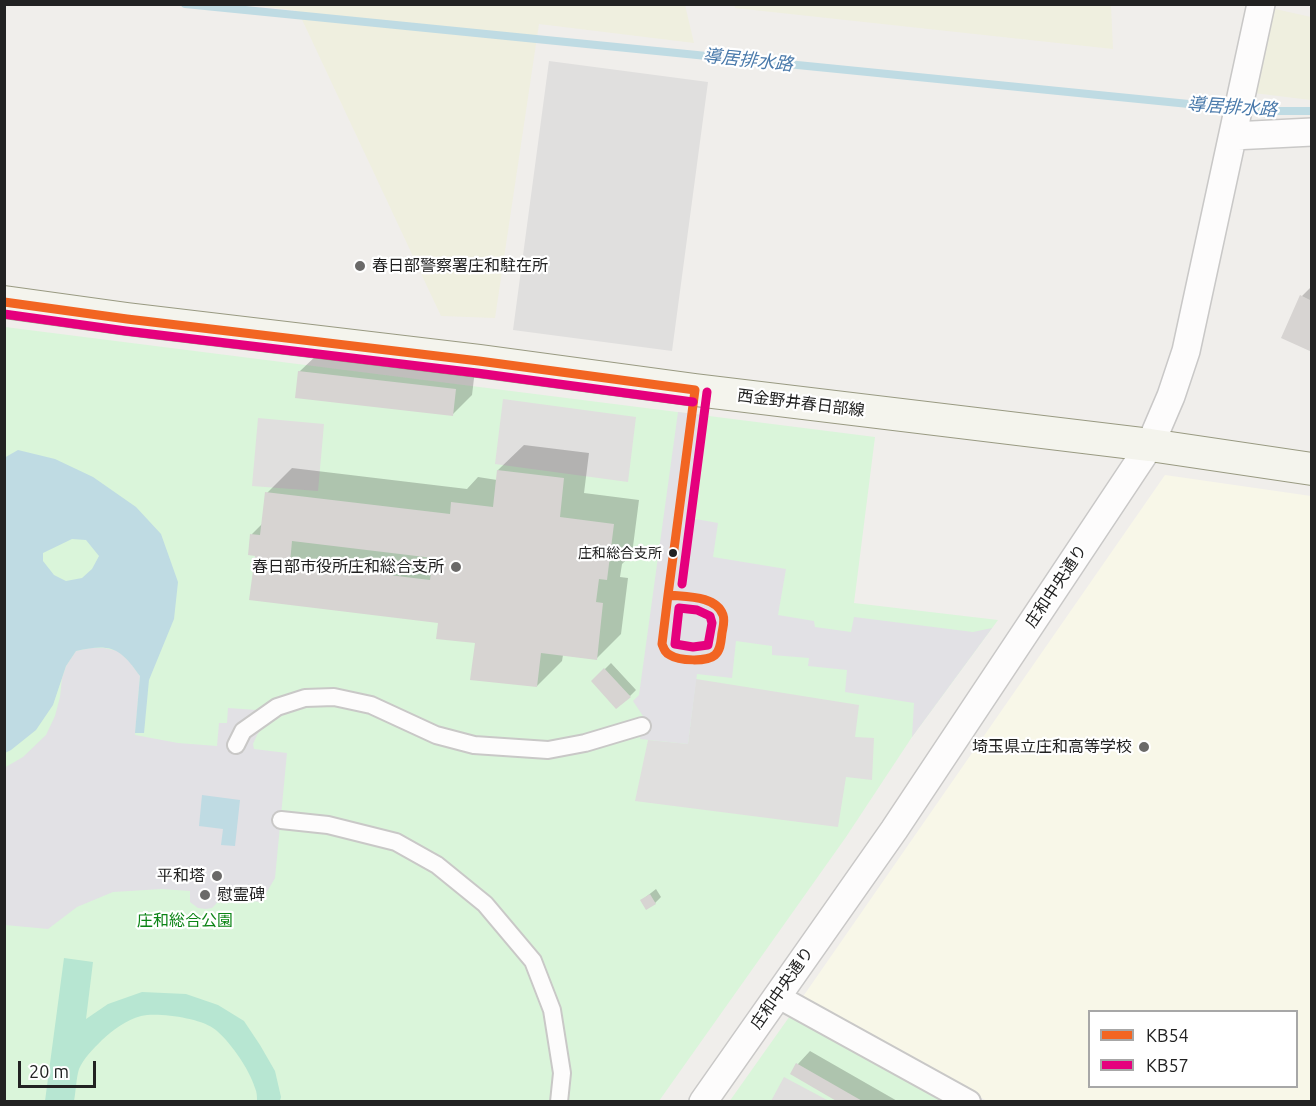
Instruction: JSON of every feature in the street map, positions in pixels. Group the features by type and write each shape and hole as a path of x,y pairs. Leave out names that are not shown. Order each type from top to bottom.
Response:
{"main road":[{"name":"西金野井春日部線","path":"4,302 1150,445 1311,470"}],"street":[{"name":"庄和中央通り","path":"702,1101 894,830 1150,445 1171,396 1186,351 1261,4"},
{"path":"1233,136 1311,132"},
{"path":"236,745 243,731 276,707 305,698 334,698 371,705 436,735 474,745 548,750 585,743 642,726"},
{"path":"281,820 328,825 396,842 437,865 485,904 533,961 552,1010 562,1073 559,1101"},
{"path":"777,996 969,1101"}],"shaded area":[{"path":"549,61 708,82 672,351 513,330"},
{"path":"503,399 636,417 628,482 495,464"},
{"path":"678,412 703,415 690,518 718,523 713,557 786,569 778,615 814,621 815,627 851,632 854,617 973,632 992,628 912,737 914,703 845,692 847,670 808,666 809,658 772,655 772,646 736,641 732,678 697,674 688,744 640,739 643,716 633,701 639,695"},
{"path":"258,418 324,424 318,491 252,486"},
{"name":"埼玉県立庄和高等学校","path":"1165,475 1311,496 1311,1101 987,1101 802,998"},
{"path":"91,648 118,651 140,676 135,735 178,743 217,746 219,723 227,723 228,708 257,710 263,726 253,744 254,749 287,753 275,878 261,902 220,897 212,908 206,909 198,908 190,902 190,891 162,889 113,892 77,907 48,929 5,925 4,768 23,757 46,735 55,716 66,666 76,651"},
{"path":"696,679 859,705 855,737 874,738 872,780 846,777 838,827 635,801 648,740 688,744"},
{"path":"784,1077 829,1101 771,1101"}],"green space":[{"path":"254,5 685,5 694,43 539,24 495,318 441,316 298,11"},
{"path":"734,5 1111,5 1113,49 735,8"},
{"path":"1275,9 1311,17 1311,100 1253,93"},
{"name":"庄和総合公園","path":"5,327 875,437 854,603 998,620 912,737 846,837 659,1101 5,1102"},
{"path":"64,958 93,962 86,1019 108,1004 142,992 186,994 218,1005 244,1021 275,1071 280,1101 257,1101 252,1081 232,1047 207,1024 178,1017 148,1015 130,1020 120,1026 86,1057 79,1069 74,1101 45,1101"},
{"path":"792,1013 952,1102 729,1102"}],"water":[{"path":"18,450 55,459 93,477 136,507 161,534 178,582 174,619 149,680 144,733 135,733 140,676 120,653 98,647 76,651 66,666 53,705 36,730 5,753 4,458","holes":["72,539 86,540 99,556 92,569 82,578 66,581 54,575 43,561 43,553"]},
{"path":"202,795 240,800 235,846 221,845 223,829 199,826"}],"building":[{"path":"1300,295 1312,301 1312,352 1281,338"},
{"path":"298,371 456,389 453,416 295,398"},
{"path":"497,470 564,478 560,517 614,524 607,580 599,579 596,602 603,603 597,660 541,653 537,687 470,680 475,643 436,639 438,623 249,600 255,556 248,555 250,534 260,535 265,492 450,514 451,502 493,507","holes":["292,541 433,558 430,580 290,563"]},
{"path":"604,668 631,697 616,709 591,681"},
{"path":"650,894 656,904 646,910 640,900"},
{"path":"796,1063 864,1102 838,1102 790,1074"}],"waterway":[{"name":"導居排水路","path":"185,4 1259,111 1312,111"}],"transit line":[{"name":"KB54","path":"4,302 695,390"},
{"name":"KB57","path":"4,314 693,402"},
{"name":"KB54","path":"668,595 695,390"},
{"name":"KB57","path":"682,584 707,392"},
{"name":"KB54","path":"668,595 707,600 719,608 724,624 720,648 715,655 700,660 674,657 666,652 662,644 668,595"},
{"name":"KB57","path":"679,608 697,610 710,616 712,623 708,645 693,647 675,644 679,608"}],"place":[{"name":"春日部警察署庄和駐在所","path":"360,266"},
{"name":"庄和総合支所","path":"673,553"},
{"name":"春日部市役所庄和総合支所","path":"456,567"},
{"name":"埼玉県立庄和高等学校","path":"1144,747"},
{"name":"平和塔","path":"217,876"},
{"name":"慰霊碑","path":"205,895"}]}
